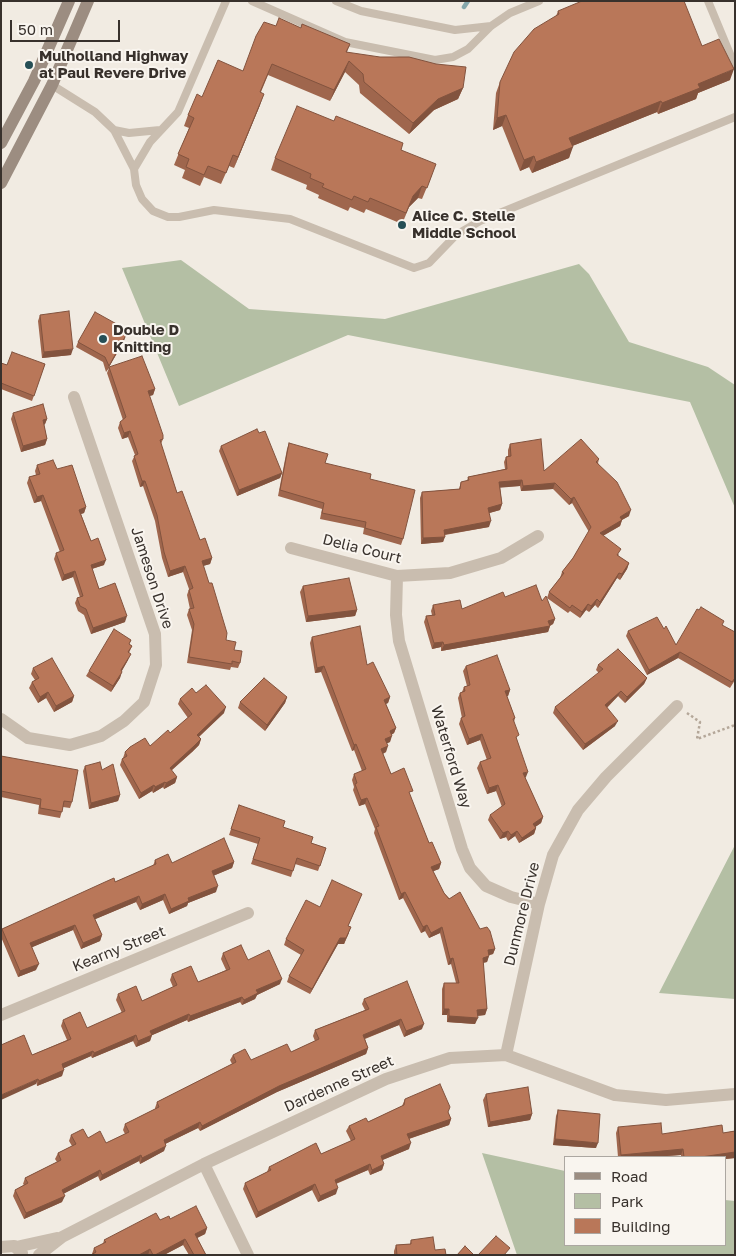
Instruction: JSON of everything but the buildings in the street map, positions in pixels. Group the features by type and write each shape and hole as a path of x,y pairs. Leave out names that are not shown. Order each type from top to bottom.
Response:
{"main road":[{"path":"1,143 34,81 69,1"},
{"path":"1,182 52,85 88,1"}],"street":[{"name":"Jameson Drive","path":"1,719 28,738 70,745 101,736 124,721 144,702 156,665 155,634 74,397"},
{"name":"Delia Court","path":"291,548 397,576 450,573 501,558 538,536"},
{"name":"Waterford Way","path":"397,576 396,616 399,641 462,849 470,868 486,886 511,897 538,904"},
{"name":"Dunmore Drive","path":"506,1055 538,904 553,855 578,810 606,777 677,706"},
{"name":"Kearny Street","path":"1,1015 248,913"},
{"name":"Dardenne Street","path":"39,1255 62,1237 204,1164 386,1079 450,1058 506,1055 615,1095 666,1100 735,1094"},
{"path":"204,1164 248,1255"},
{"path":"1,1235 13,1249"},
{"name":"Dardenne Street","path":"13,1249 62,1237"}],"lane":[{"path":"134,169 141,155 160,130 178,112 226,1"},
{"path":"252,1 346,42 435,60 453,57 468,49 491,26 510,13 539,1"},
{"path":"336,1 361,11 455,30 491,26"},
{"path":"708,1 735,66"},
{"path":"52,85 76,98 95,112 114,130 134,169 136,185 142,199 153,211 168,217 214,210 290,219 414,268 422,267 429,263 456,235 480,221 735,117"},
{"path":"114,130 129,133 160,130"}],"path":[{"path":"677,706 700,722 697,739 735,726"}],"green space":[{"path":"181,260 249,309 385,319 579,264 589,274 629,342 708,367 735,385 735,508 690,402 348,335 179,406 122,268"},
{"path":"735,845 735,999 659,993"},
{"path":"482,1153 564,1171 564,1246 726,1246 726,1200 735,1201 735,1255 517,1255"}],"waterway":[{"path":"464,7 468,1"}],"place":[{"name":"Mulholland Highway at Paul Revere Drive","path":"29,65"},
{"name":"Alice C. Stelle Middle School","path":"402,225"},
{"name":"Double D Knitting","path":"103,339"}]}
